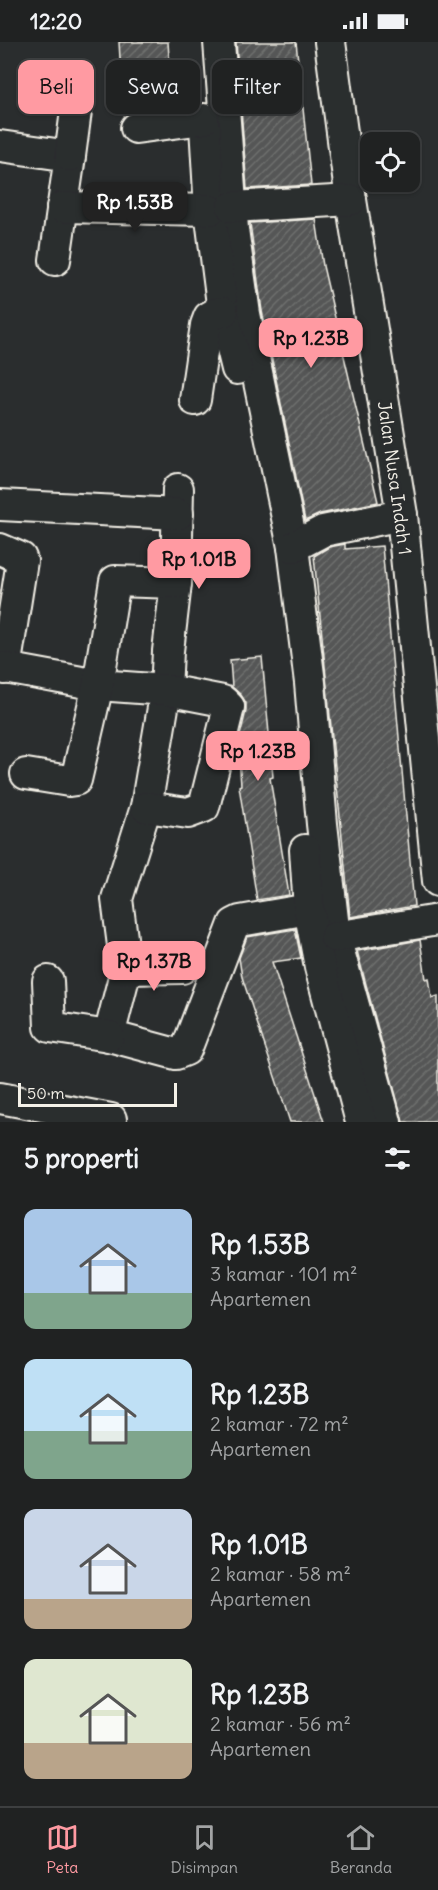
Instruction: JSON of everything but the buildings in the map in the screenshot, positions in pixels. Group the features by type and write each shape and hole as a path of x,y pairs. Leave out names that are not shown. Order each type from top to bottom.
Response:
{"street":[{"path":"200,42 204,118 221,209 233,229 245,314 293,547 310,683 313,824 309,909 320,967 361,1122"},
{"path":"219,42 223,312 255,448 274,543 313,824 335,937 386,1122"},
{"name":"Jalan Nusa Indah 1","path":"330,42 351,200 402,515 438,881"},
{"path":"55,260 76,114"},
{"path":"136,128 204,118"},
{"path":"0,146 70,156"},
{"path":"62,207 221,209 351,200"},
{"path":"195,400 206,325 209,317 223,312"},
{"path":"0,506 178,501 176,583 166,690 146,807 117,899 126,969 109,1036"},
{"path":"293,547 323,531 402,515"},
{"path":"0,549 21,558 22,561 3,668 98,685 166,690 223,701 229,707 204,807 188,813 146,807"},
{"path":"26,774 69,781 76,780 98,685 115,581 176,583"},
{"path":"48,981 50,1027 109,1036 176,1054 186,1050 234,924 309,909"},
{"path":"335,937 438,920"},
{"path":"126,969 182,968"},
{"path":"0,1098 111,1119"}]}
